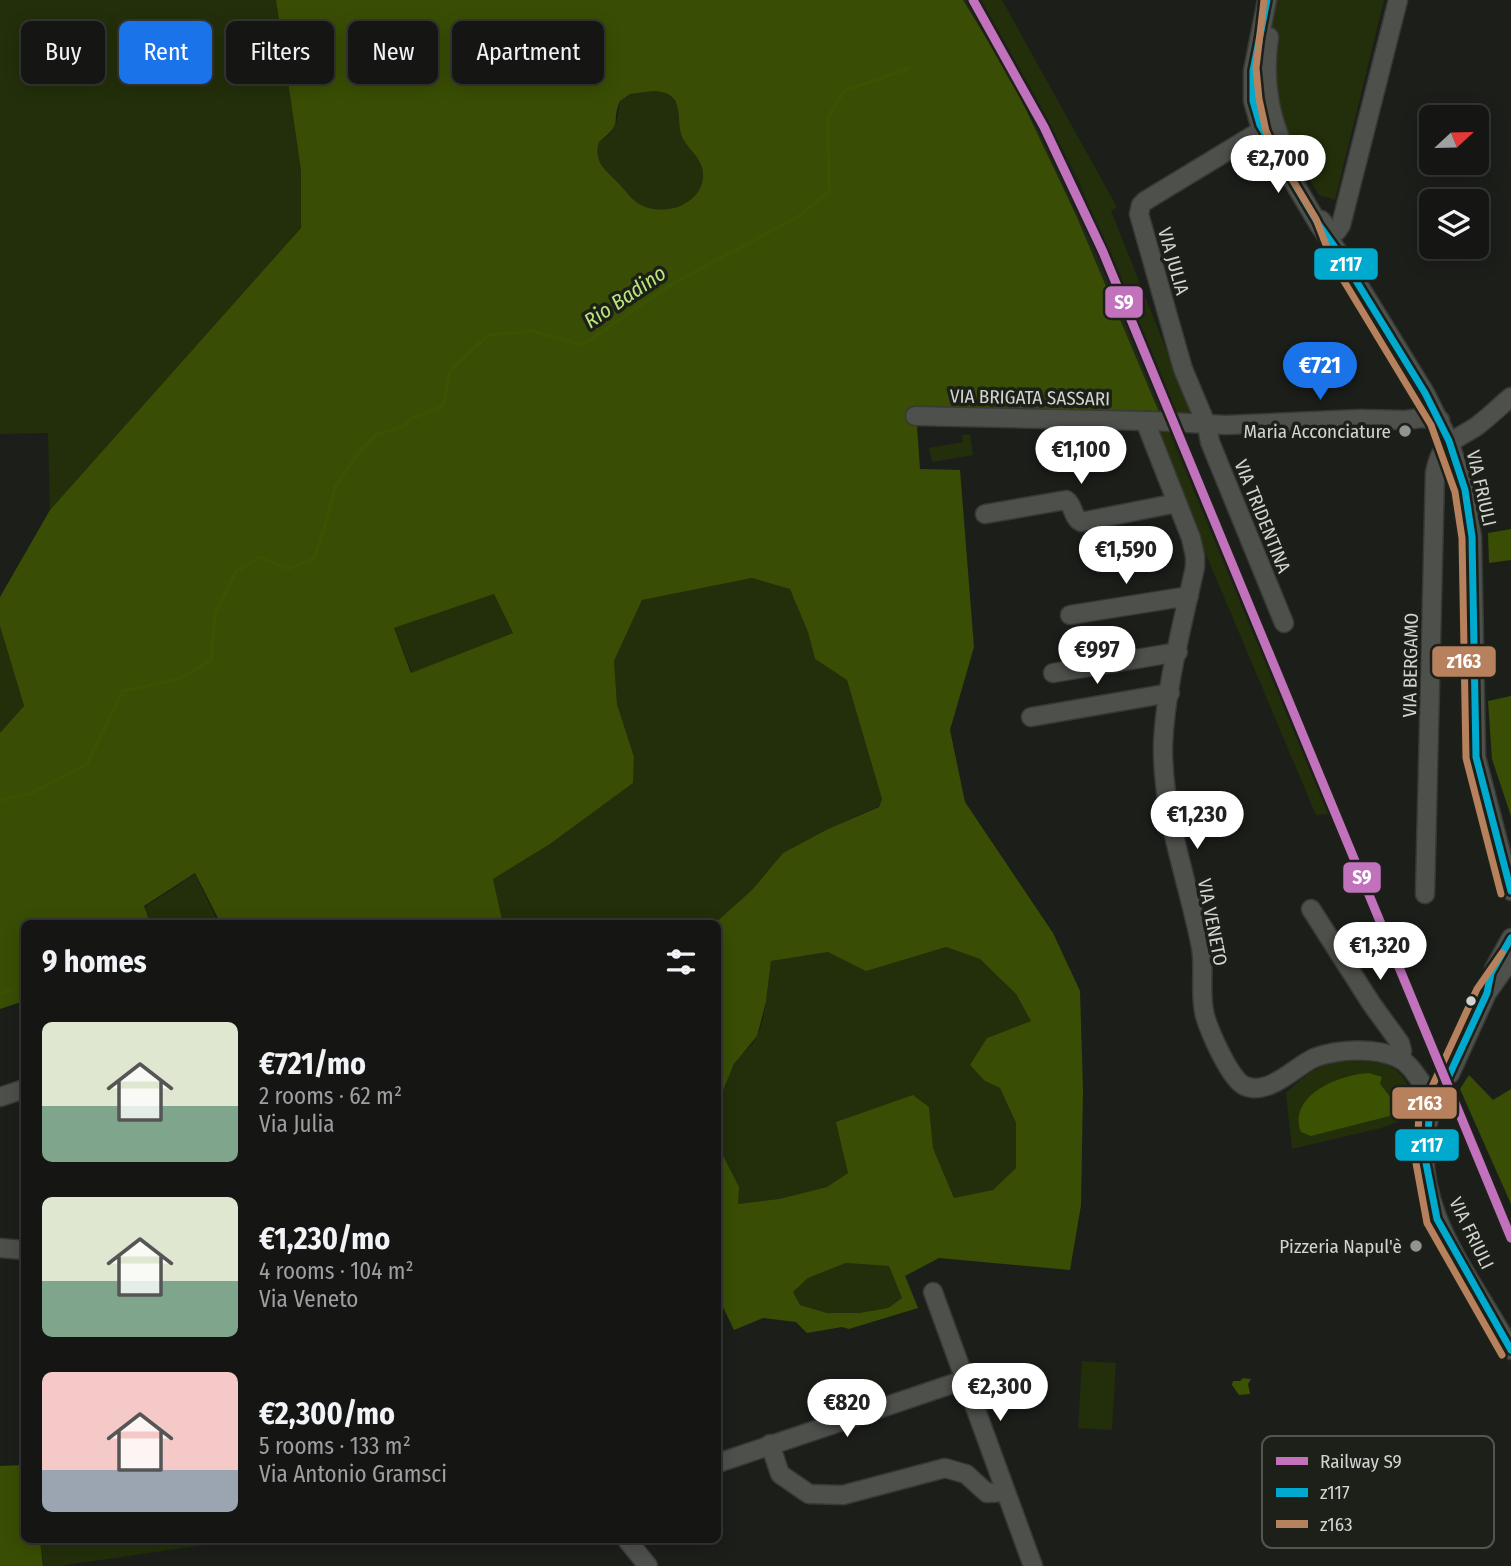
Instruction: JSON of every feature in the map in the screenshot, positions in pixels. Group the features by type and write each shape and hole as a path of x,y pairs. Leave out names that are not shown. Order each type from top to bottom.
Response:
{"street":[{"path":"1263,117 1252,95 1253,71 1267,0"},
{"path":"1263,117 1275,0"},
{"path":"1333,233 1339,229 1345,213 1398,0"},
{"name":"VIA FRIULI","path":"1263,117 1319,225 1342,258 1440,420 1460,471 1470,516 1473,572 1473,733 1479,776 1511,891"},
{"name":"VIA JULIA","path":"1201,424 1139,211 1145,201 1263,117"},
{"name":"VIA FRIULI","path":"1296,177 1333,233 1342,258"},
{"path":"1449,442 1475,426 1511,397"},
{"name":"VIA BRIGATA SASSARI","path":"915,416 1148,421"},
{"path":"1148,421 1226,425 1360,419 1440,420"},
{"name":"VIA VENETO","path":"1148,421 1195,556 1163,747 1171,825 1201,951 1205,1013 1210,1030 1241,1083 1257,1088 1272,1083 1305,1062 1330,1054 1376,1053 1400,1059"},
{"name":"VIA TRIDENTINA","path":"1201,424 1284,623"},
{"name":"VIA BERGAMO","path":"1425,894 1435,473 1439,456 1449,442"},
{"path":"985,514 1065,500 1070,503 1081,522 1177,503"},
{"path":"1070,615 1189,596"},
{"path":"1053,673 1178,652"},
{"path":"1031,717 1170,693"},
{"name":"VIA FRIULI","path":"1486,797 1511,853"},
{"path":"1311,909 1400,1043 1400,1059 1427,1090 1443,1087"},
{"name":"VIA FRIULI","path":"1487,993 1492,973 1511,938"},
{"name":"VIA FRIULI","path":"1511,959 1487,993 1443,1087 1429,1119 1426,1141 1426,1163 1432,1201 1446,1237 1511,1350"},
{"path":"0,1097 21,1090"},
{"path":"0,1248 21,1250"},
{"path":"933,1292 1033,1566"},
{"path":"721,1462 964,1380"},
{"path":"770,1444 780,1474 809,1494 843,1495 945,1468 966,1474 987,1493 1006,1492"},
{"path":"629,1543 648,1566"}],"shaded area":[{"path":"0,0 276,0 279,21 226,21 226,84 288,84 301,170 301,228 50,510 48,433 0,434"},
{"path":"276,0 963,0 1012,80 1076,215 1159,412 916,411 920,469 960,470 974,647 950,730 965,802 1053,933 1080,991 1083,1090 1081,1205 1070,1270 939,1258 905,1276 918,1308 849,1329 842,1327 807,1333 796,1322 763,1318 734,1330 721,1303 721,1152 739,1187 738,1204 779,1199 827,1187 848,1173 836,1122 913,1095 929,1107 933,1148 954,1198 993,1190 1016,1168 1016,1123 1000,1088 985,1081 970,1065 987,1038 1031,1021 1016,994 980,959 946,947 866,971 828,952 771,961 766,1002 757,1036 734,1064 721,1095 721,920 718,920 752,890 783,853 828,829 879,807 882,799 847,680 815,659 808,632 790,589 752,578 642,600 614,661 617,704 634,757 633,783 550,844 493,879 502,920 219,920 195,873 144,906 149,920 21,920 21,1002 0,1009 0,733 24,706 0,626 0,597 50,510 301,228 301,170 288,84 334,84 334,21 279,21","holes":["654,91 669,95 678,109 682,136 700,162 703,176 701,186 689,201 680,206 660,210 641,205 631,198 605,170 599,161 598,149 599,142 614,126 620,101 630,94","494,594 513,633 411,673 394,628","846,1263 889,1266 902,1298 888,1308 859,1313 827,1313 800,1305 793,1292 808,1278"]},
{"path":"963,0 981,0 1061,144 1091,209 1175,413 1159,412 1076,215 1012,80"},
{"path":"981,0 1002,0 1117,207 1111,211 1192,414 1175,413 1077,177"},
{"path":"1274,0 1384,0 1335,200 1319,195 1276,126 1265,65"},
{"path":"654,91 667,95 677,104 683,135 703,169 701,186 696,195 680,206 660,210 637,203 631,198 605,170 598,155 599,142 609,135 617,121 620,101 630,94"},
{"path":"1156,431 1169,432 1329,814 1316,815 1205,552 1201,553"},
{"path":"1169,432 1185,432 1444,1061 1437,1072"},
{"path":"970,434 973,455 932,462 929,448 963,442 962,435"},
{"path":"1511,529 1511,560 1489,563 1488,533"},
{"path":"752,578 791,589 808,632 815,659 847,680 882,799 879,806 783,853 752,890 718,920 502,920 493,879 550,844 633,783 634,757 617,704 614,661 642,600"},
{"path":"494,594 513,633 412,673 394,628"},
{"path":"0,626 24,707 0,733"},
{"path":"1511,696 1511,816 1492,759 1488,701"},
{"path":"195,874 217,920 150,920 145,907"},
{"path":"946,947 980,959 1016,994 1031,1021 987,1038 985,1081 1000,1088 1016,1123 1016,1168 994,1190 954,1198 933,1148 929,1107 837,1122 848,1173 827,1187 779,1199 738,1204 721,1151 721,1095 734,1065 755,1040 760,1027 767,999 771,961 828,952 866,970"},
{"path":"1371,1062 1392,1067 1406,1082 1417,1110 1406,1114 1406,1119 1381,1128 1292,1149 1286,1093 1311,1072 1333,1063","holes":["1369,1073 1382,1077 1380,1084 1394,1115 1311,1135 1299,1124 1305,1109 1338,1081 1352,1075"]},
{"path":"1369,1073 1382,1077 1380,1084 1395,1103 1394,1115 1311,1136 1301,1132 1299,1119 1302,1107 1309,1097 1331,1082"},
{"path":"1469,1075 1493,1100 1511,1089 1511,1204 1460,1089"},
{"path":"1456,1091 1511,1218 1511,1248 1450,1102"},
{"path":"846,1263 889,1266 902,1298 888,1308 859,1313 827,1313 800,1305 793,1292 808,1278"},
{"path":"1082,1361 1116,1363 1112,1430 1078,1428"},
{"path":"1251,1379 1248,1384 1250,1394 1239,1395 1232,1385 1233,1381"},
{"path":"21,1465 21,1543 40,1543 43,1566 0,1566 0,1466"},
{"path":"40,1543 217,1543 59,1566 44,1566"}],"waterway":[{"name":"Rio Badino","path":"0,800 32,793 87,764 123,691 179,679 211,660 215,614 236,572 260,557 289,569 314,558 335,487 356,456 377,434 402,427 413,418 441,407 450,371 488,335 532,331 582,345 672,284 796,218 829,192 828,117 844,91 909,68"},
{"path":"0,994 12,990"}],"rail line":[{"name":"S9","path":"973,0 1044,127 1103,252 1511,1238"}],"transit line":[{"name":"z163","path":"1264,0 1256,68 1266,131 1316,219 1333,263 1431,425 1455,492 1462,538 1466,758 1501,894"},
{"name":"z117","path":"1267,0 1253,71 1253,101 1260,125 1319,225 1425,393 1449,441 1465,490 1472,537 1476,757 1511,891"},
{"name":"z117","path":"1511,938 1491,973 1487,993 1429,1119 1426,1163 1437,1219 1511,1350"},
{"name":"z163","path":"1502,953 1477,989 1419,1115 1416,1163 1427,1223 1502,1355"}],"place":[{"name":"Maria Acconciature","path":"1405,431"},
{"name":"Pizzeria Napul'è","path":"1416,1246"}]}
